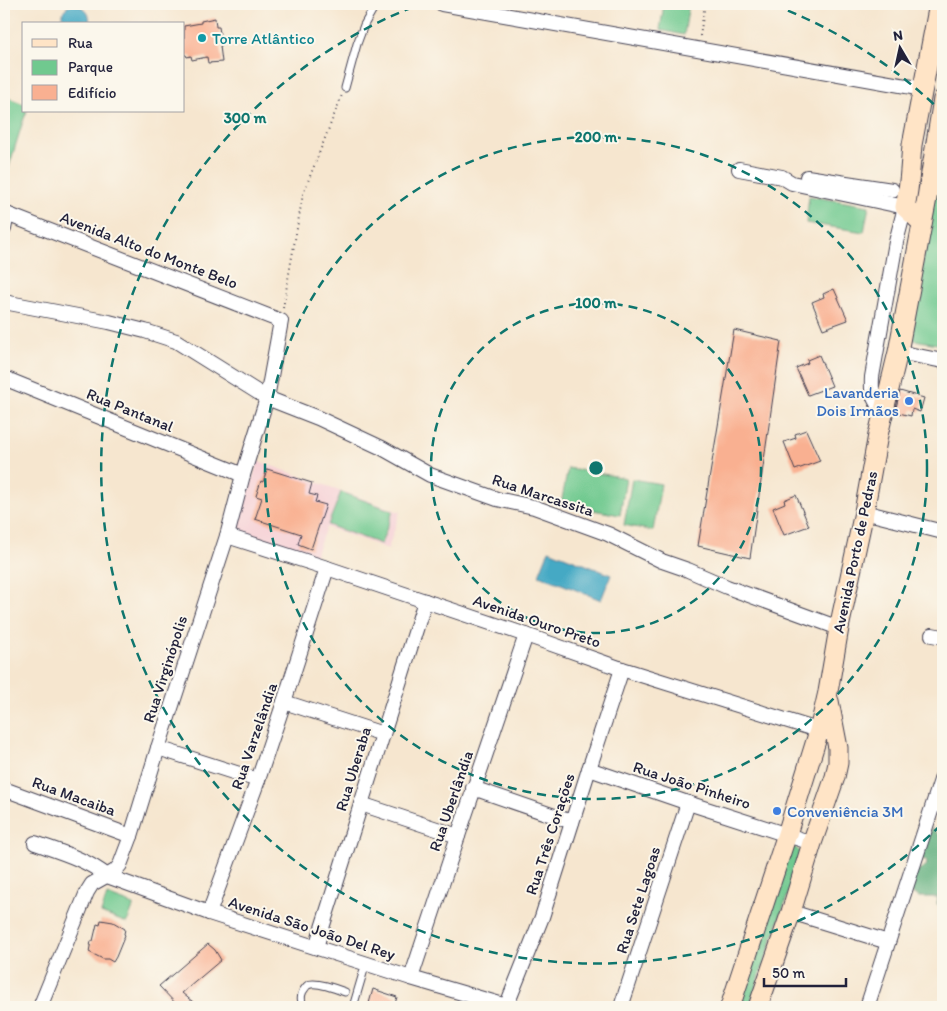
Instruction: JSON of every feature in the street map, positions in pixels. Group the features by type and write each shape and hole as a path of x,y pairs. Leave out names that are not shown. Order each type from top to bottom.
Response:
{"main road":[{"path":"924,214 901,199 910,179 910,164 940,4"},
{"name":"Avenida Porto de Pedras","path":"730,1007 787,834 828,734 828,692 839,628 883,413 898,352 943,99"},
{"name":"Avenida Porto de Pedras","path":"758,1007 835,776 838,763 838,748 828,734"}],"street":[{"path":"442,4 923,89"},
{"path":"739,169 782,177 792,182 901,199"},
{"path":"782,177 796,175 901,199"},
{"path":"883,413 874,398 872,377 896,242 901,199"},
{"path":"4,229 5,213"},
{"name":"Avenida Alto do Monte Belo","path":"5,213 281,321"},
{"name":"Rua Marcassita","path":"4,302 109,322 176,341 267,398 318,418 382,448 430,475 497,499 534,507 598,531 662,561 727,587 839,628"},
{"name":"Rua Virginópolis","path":"40,1007 87,892 92,884 115,871 120,865 132,836 158,748 227,536 243,475 267,398 281,321"},
{"path":"898,352 943,361"},
{"name":"Rua Pantanal","path":"4,378 243,475"},
{"path":"864,512 943,532"},
{"name":"Avenida Ouro Preto","path":"227,536 526,635 622,669 828,734"},
{"name":"Rua Varzelândia","path":"209,913 258,780 327,568"},
{"name":"Rua Uberaba","path":"316,948 425,601"},
{"name":"Rua Uberlândia","path":"412,978 526,635"},
{"name":"Rua Três Corações","path":"507,1007 542,917 622,669"},
{"path":"284,702 382,734"},
{"path":"158,748 258,780"},
{"name":"Rua João Pinheiro","path":"589,769 688,803 812,842"},
{"path":"867,1007 943,774"},
{"path":"474,788 572,822"},
{"name":"Rua Macaiba","path":"4,789 132,836"},
{"name":"Rua Sete Lagoas","path":"621,1007 688,803"},
{"path":"361,804 458,836"},
{"name":"Avenida São João Del Rey","path":"35,843 87,862 106,876 209,913 507,1007"},
{"path":"791,912 888,942"}],"lane":[{"path":"345,88 364,25 376,4"},
{"path":"353,1007 366,964"},
{"path":"304,1007 301,1002 301,995 308,985 316,984 345,992"}],"path":[{"path":"697,49 705,4"},
{"path":"281,321 303,194 345,88"}],"shaded area":[{"path":"258,461 400,512 388,549 326,527 315,556 236,530"}],"green space":[{"path":"664,4 689,4 684,35 660,30"},
{"path":"4,96 22,103 22,112 27,112 4,183"},
{"path":"943,146 943,345 909,339"},
{"path":"809,196 869,206 864,232 806,223"},
{"path":"568,468 626,478 620,515 561,504"},
{"path":"632,479 661,484 653,531 624,525"},
{"path":"341,492 393,511 381,544 328,525"},
{"path":"943,807 943,820 938,812"},
{"path":"943,820 942,907 937,904 938,897 919,897 910,892 916,873 927,865 926,860 921,859 932,828 938,835 941,835"},
{"path":"795,847 802,854 749,1007 734,1007 788,849"},
{"path":"107,895 134,905 127,923 101,913"}],"water":[{"path":"74,4 81,7 87,12 89,22 63,22 62,16 68,6"},
{"path":"549,550 611,575 601,600 539,575"}],"building":[{"name":"Torre Atlântico","path":"215,18 216,27 219,27 222,62 208,63 207,57 192,60 191,56 187,57 185,55 185,26 201,23 201,21"},
{"path":"834,289 848,320 823,329 812,302 824,297 823,294"},
{"path":"734,330 781,341 750,558 698,546"},
{"path":"819,355 832,386 808,395 796,368 808,363 807,360"},
{"name":"Lavanderia Dois Irmãos","path":"900,391 924,398 920,412 912,409 911,416 895,412"},
{"path":"806,430 820,461 795,470 784,442 796,438 795,434"},
{"path":"267,469 312,483 309,494 317,496 315,502 326,505 311,549 298,544 301,534 255,519 262,498 256,496"},
{"path":"796,495 809,526 784,535 773,508 785,503 784,500"},
{"path":"101,920 113,922 125,929 125,935 113,962 89,952 97,924 100,925"},
{"path":"208,944 215,950 221,960 182,993 199,1007 179,1007 159,986"},
{"path":"373,989 397,997 394,1007 368,1007"}],"place":[{"name":"Torre Atlântico","path":"202,38"},
{"name":"Lavanderia Dois Irmãos","path":"909,401"},
{"name":"Conveniência 3M","path":"777,811"}]}
